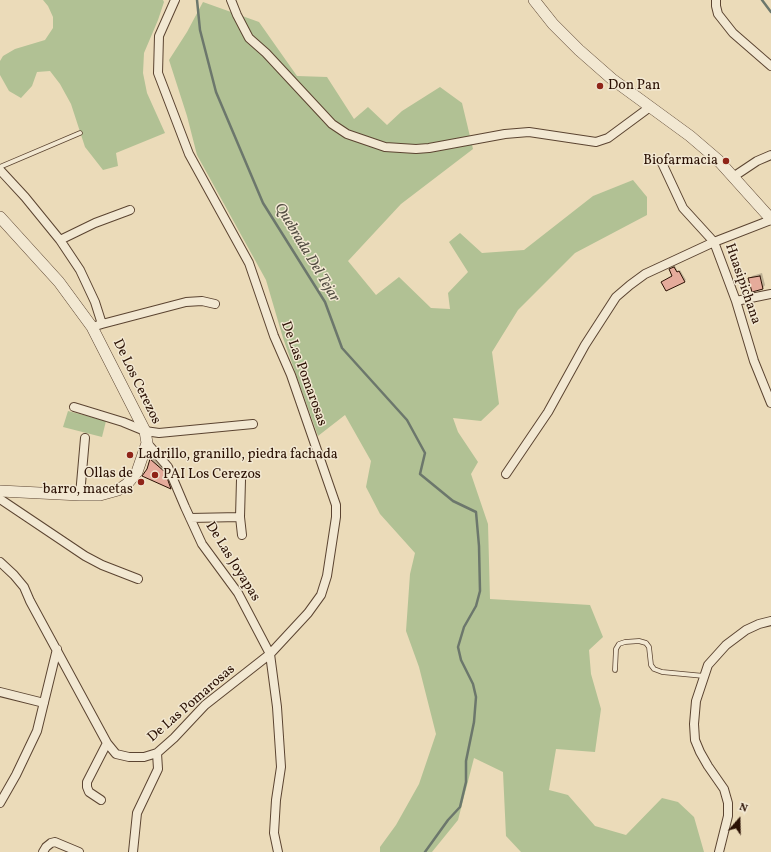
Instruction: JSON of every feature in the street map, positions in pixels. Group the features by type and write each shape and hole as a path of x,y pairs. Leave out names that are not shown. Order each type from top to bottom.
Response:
{"street":[{"name":"De Las Pomarosas","path":"0,562 14,574 24,587 30,601 107,743 116,754 129,757 144,757 157,753 174,738 205,705 270,654 308,613 321,595 327,576 336,517 336,505 291,375 274,336 249,263 189,154 158,73 159,36 175,0"},
{"path":"231,0 249,38 266,53 332,124 347,134 385,147 416,149 430,148 505,134 529,132 596,142 608,138 650,107"},
{"path":"506,474 548,412 585,345 616,297 630,284 645,274 714,242 771,220 718,160 690,136 612,78 579,50 552,24 534,0"},
{"path":"716,0 718,14 733,32 771,66"},
{"path":"733,177 771,155"},
{"path":"662,163 683,208 714,242"},
{"path":"0,170 25,196 60,240 80,270 89,288 97,326 186,302 202,301 215,304"},
{"path":"60,240 95,223 130,210"},
{"name":"De Los Cerezos","path":"0,217 50,271 97,326 145,431 147,443 137,472 127,484 118,490 100,495 0,491"},
{"name":"Huasipichana","path":"714,242 736,301 754,361 771,403"},
{"path":"736,301 771,294"},
{"path":"74,407 123,422 145,431 159,433 253,424"},
{"path":"80,495 85,438"},
{"name":"De Las Joyapas","path":"147,443 168,467 202,544 238,593 270,654 278,707 281,767 276,800 274,833 278,852"},
{"path":"241,480 240,517 242,535"},
{"path":"0,499 102,566 138,579"},
{"path":"190,518 240,517"},
{"path":"719,852 729,808 721,783 708,766 695,740 694,731 696,701 709,663 726,645 746,630 759,624 771,621"},
{"path":"0,803 16,775 37,731 57,649"},
{"path":"0,692 44,703"},
{"path":"101,800 89,792 87,787 107,743"},
{"path":"133,852 137,813 158,769 157,753"},
{"path":"43,852 51,843 56,842 79,852"}],"lane":[{"path":"0,167 80,132"},
{"path":"616,670 616,649 619,644 639,641 646,643 649,648 651,665 654,669 662,672 704,676"}],"green space":[{"path":"43,0 163,0 164,2 144,53 143,73 147,93 165,133 116,153 118,166 103,170 85,147 71,104 60,84 50,71 37,72 32,86 21,98 9,91 0,75 0,61 3,56 15,49 45,40 53,28 53,17 48,6"},
{"path":"203,2 259,22 297,76 327,77 354,119 368,107 387,125 402,111 440,87 462,103 473,149 401,204 348,261 376,295 399,277 431,308 450,309 448,293 468,272 449,242 460,233 482,253 524,250 593,196 633,180 647,197 647,215 575,253 518,310 492,352 499,404 481,421 453,418 458,432 478,462 471,474 488,524 490,599 590,605 603,637 589,650 591,674 601,709 595,752 556,749 549,790 568,795 595,826 626,835 662,798 678,802 694,817 704,852 521,852 506,836 503,772 474,758 458,820 432,852 380,852 380,847 396,825 419,784 436,734 419,667 406,631 410,574 415,553 380,514 366,487 371,461 345,415 318,436 283,338 266,280 197,155 187,116 169,60 187,32"},
{"path":"68,411 106,421 102,437 63,427"}],"building":[{"path":"674,267 677,272 679,271 685,282 666,291 661,282 672,276 669,269"},
{"path":"760,276 763,289 752,292 748,278"},
{"name":"PAI Los Cerezos","path":"150,459 165,472 171,489 142,476 147,469"}],"waterway":[{"name":"Quebrada Del Tejar","path":"197,0 200,30 216,92 263,203 325,302 342,348 407,420 425,453 420,474 453,501 476,512 479,546 480,591 476,606 464,627 458,647 461,660 473,684 476,697 474,722 466,761 466,782 460,807 448,820 425,852"},
{"path":"762,0 771,12"}],"place":[{"name":"Don Pan","path":"600,86"},
{"name":"Biofarmacia","path":"726,161"},
{"name":"Ladrillo, granillo, piedra fachada","path":"130,455"},
{"name":"PAI Los Cerezos","path":"155,475"},
{"name":"Ollas de barro, macetas","path":"141,482"}]}
